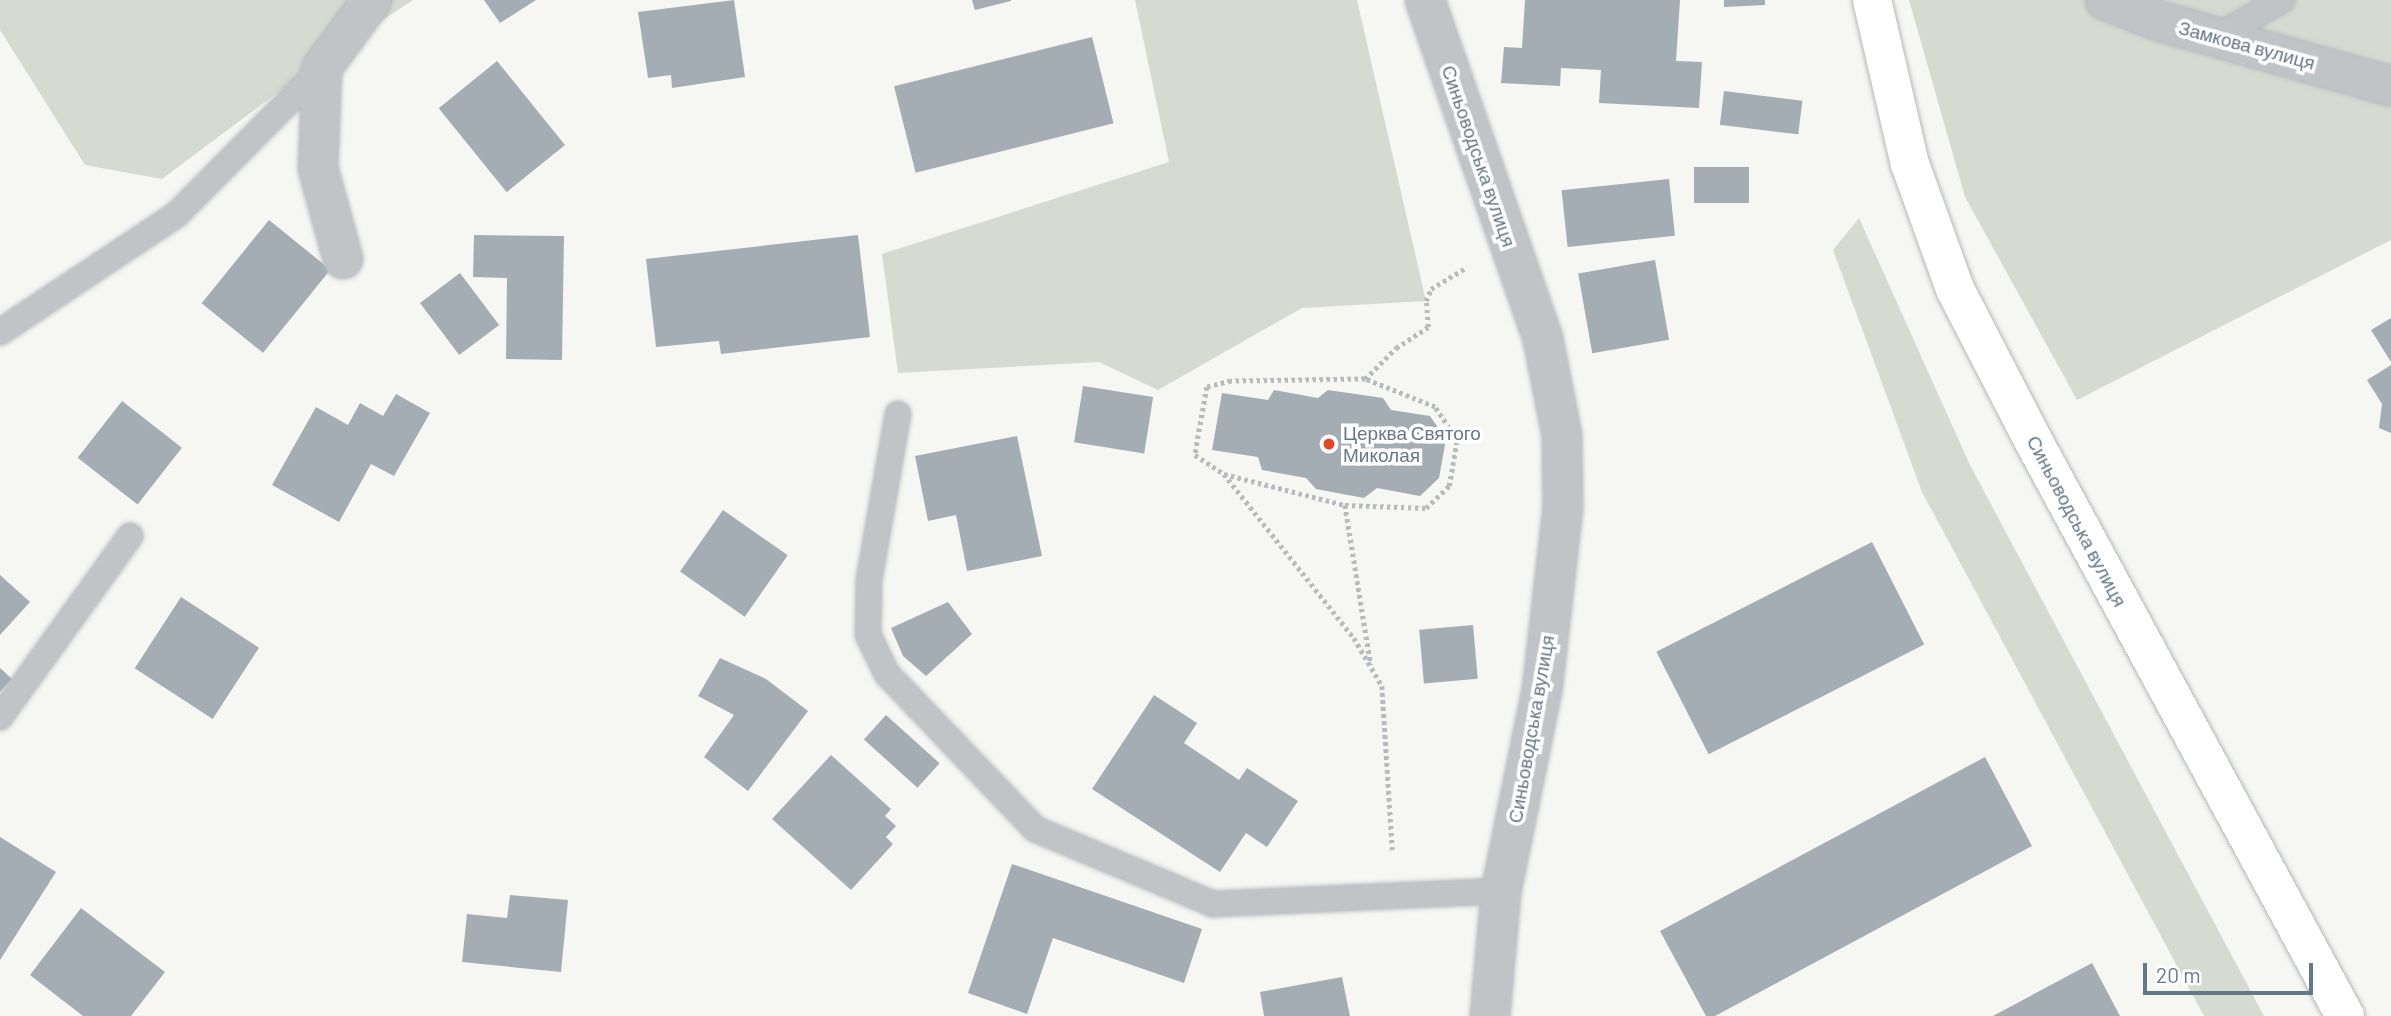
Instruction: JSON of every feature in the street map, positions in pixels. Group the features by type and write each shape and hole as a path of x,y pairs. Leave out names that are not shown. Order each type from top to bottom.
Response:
{"main road":[{"name":"Синьоводська вулиця","path":"1872,0 1910,163 1955,289 2034,442 2345,1016"}],"street":[{"path":"343,259 318,168 322,68 372,0"},
{"name":"Синьоводська вулиця","path":"1425,0 1543,339 1562,436 1563,507 1542,690 1501,891 1490,1016"},
{"name":"Замкова вулиця","path":"2105,0 2159,22 2391,86"}],"lane":[{"path":"2216,37 2281,0"},
{"path":"0,332 176,215 322,68"},
{"path":"898,414 869,581 868,635 887,674 1035,828 1213,904 1501,891"},
{"path":"0,717 130,536"}],"path":[{"path":"1365,379 1396,348 1428,327 1426,301 1431,289 1509,241"},
{"path":"1224,474 1345,505 1426,508 1449,486 1457,440 1435,407 1365,379 1231,381 1207,387 1195,455 1224,474 1354,638 1382,686 1396,896"},
{"path":"1345,505 1372,669"}],"shaded area":[{"path":"0,0 413,0 305,72 162,179 85,165 0,30"},
{"path":"1135,0 1357,0 1426,301 1302,308 1158,390 1099,362 898,373 882,254 1169,162"},
{"path":"1909,0 2391,0 2391,240 2077,400 1965,197"},
{"path":"1859,218 1970,465 2264,1016 2204,1016 1922,492 1833,250"}],"building":[{"path":"484,0 536,0 500,23"},
{"path":"734,0 745,77 672,88 671,75 648,78 638,12"},
{"path":"972,0 1011,0 1011,1 975,10"},
{"path":"1525,0 1680,0 1676,61 1702,62 1699,108 1599,103 1601,70 1561,68 1560,86 1501,83 1504,47 1522,48"},
{"path":"1724,0 1765,0 1765,5 1724,7"},
{"path":"1092,37 1114,123 916,173 894,86"},
{"path":"497,61 565,145 507,192 439,108"},
{"path":"1724,91 1802,101 1798,134 1720,125"},
{"path":"1694,167 1749,167 1749,203 1694,203"},
{"path":"1669,179 1675,236 1568,247 1562,190"},
{"path":"269,220 330,270 263,353 202,303"},
{"path":"474,235 564,236 562,360 506,359 507,278 473,277"},
{"path":"858,235 870,337 721,354 719,341 656,347 646,259"},
{"path":"1655,260 1669,340 1592,353 1578,274"},
{"path":"460,273 499,325 459,355 420,303"},
{"path":"2391,318 2391,362 2371,330"},
{"path":"2391,365 2391,433 2379,428 2382,404 2367,380"},
{"path":"1083,386 1153,397 1144,453 1074,442"},
{"name":"Церква Святого Миколая","path":"1274,390 1318,398 1328,390 1383,398 1391,410 1430,416 1446,439 1439,478 1420,496 1377,488 1364,498 1316,489 1306,478 1262,470 1258,457 1212,450 1222,393 1268,400"},
{"path":"396,394 430,413 394,476 371,464 339,522 272,485 316,407 348,425 360,403 383,416"},
{"path":"122,401 182,448 138,505 78,458"},
{"path":"1017,436 1042,556 967,571 956,515 928,521 915,456"},
{"path":"723,510 788,555 745,617 680,571"},
{"path":"1872,542 1924,644 1709,754 1656,652"},
{"path":"0,575 30,602 0,635"},
{"path":"181,597 259,648 213,719 135,668"},
{"path":"948,602 972,634 926,676 903,656 891,628"},
{"path":"1473,625 1478,679 1424,684 1419,630"},
{"path":"720,658 766,679 808,711 748,791 704,757 734,715 698,696"},
{"path":"0,668 12,679 0,692"},
{"path":"1154,695 1197,723 1184,743 1239,780 1247,768 1298,801 1267,847 1246,833 1220,872 1092,789"},
{"path":"886,715 940,763 917,788 864,740"},
{"path":"831,755 891,809 885,816 896,826 886,837 893,844 851,890 772,819"},
{"path":"1985,757 2032,846 1715,1016 1706,1016 1660,931"},
{"path":"0,837 56,872 0,960"},
{"path":"1012,864 1202,929 1184,983 1053,938 1027,1014 968,993"},
{"path":"510,895 568,900 561,972 462,962 467,914 507,918"},
{"path":"81,908 165,972 131,1016 83,1016 30,975"},
{"path":"2092,963 2120,1016 1993,1016"},
{"path":"1342,977 1350,1016 1264,1016 1260,992"}],"place":[{"name":"Церква Святого Миколая","path":"1329,444"}]}
